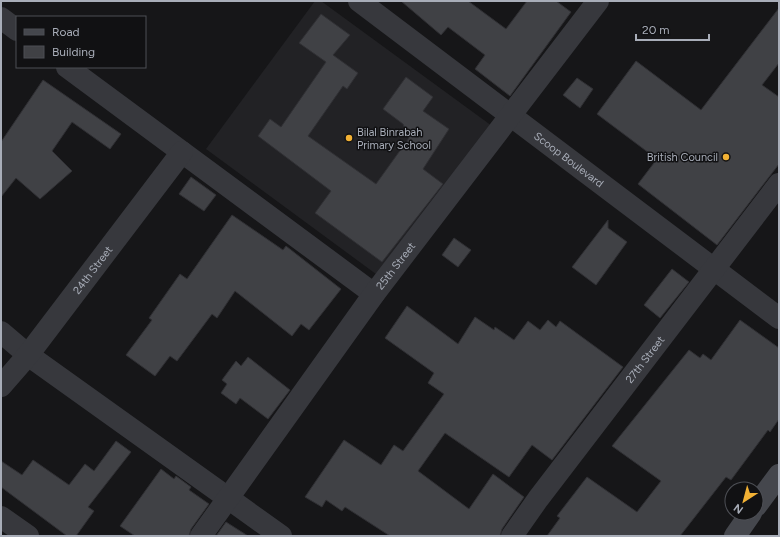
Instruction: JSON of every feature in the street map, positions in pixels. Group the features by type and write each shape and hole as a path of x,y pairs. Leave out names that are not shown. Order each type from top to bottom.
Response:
{"street":[{"name":"Scoop Boulevard","path":"359,1 509,116 779,318"},
{"name":"25th Street","path":"201,536 374,294 598,1"},
{"path":"1,18 16,29"},
{"path":"68,68 374,294"},
{"name":"24th Street","path":"1,386 28,355 182,152"},
{"name":"27th Street","path":"512,536 538,499 779,184"},
{"path":"1,332 28,355 280,536"},
{"path":"764,495 779,475"},
{"path":"1,517 28,536"},
{"path":"734,536 745,521"}],"shaded area":[{"name":"Bilal Binrabah Primary School","path":"315,1 321,1 492,126 380,277 206,149"}],"building":[{"path":"401,1 468,1 506,29 527,1 556,1 571,12 510,96 475,69 485,55 448,27 441,35"},
{"path":"779,8 779,63 762,85 779,97 779,164 717,245 638,184 657,159 597,114 636,61 701,110"},
{"path":"321,14 350,35 333,55 358,73 347,89 343,86 308,136 376,184 409,138 403,124 383,109 406,77 433,97 423,111 449,129 423,169 443,184 382,262 315,213 331,191 258,136 270,119 281,127 326,62 299,43"},
{"path":"577,78 593,89 580,108 563,95"},
{"path":"43,80 121,134 110,149 72,122 52,151 72,171 40,199 16,178 1,197 1,142"},
{"path":"191,177 216,195 204,211 179,194"},
{"path":"232,215 283,250 286,246 341,289 309,330 301,324 292,336 235,291 217,318 212,314 177,361 170,356 155,376 126,355 152,320 149,318 180,274 187,279"},
{"path":"608,220 608,228 627,242 596,285 572,267"},
{"path":"454,238 471,250 458,267 442,255"},
{"path":"672,269 689,282 660,318 644,305"},
{"path":"407,306 458,344 475,317 494,330 495,327 514,340 528,321 540,330 548,320 556,327 560,321 623,367 552,460 532,445 509,477 445,433 418,471 469,509 493,474 524,497 502,529 500,536 390,536 345,507 342,511 326,500 322,507 305,497 344,440 381,465 394,445 403,451 444,394 428,383 434,373 385,338"},
{"path":"740,320 779,348 779,419 770,432 768,430 731,480 726,477 680,536 547,536 560,518 557,516 587,477 637,512 661,481 612,446 689,350 700,358 703,354 711,360"},
{"path":"248,357 290,390 268,419 240,398 236,404 221,393 227,384 222,380 236,361 241,366"},
{"path":"116,441 131,452 88,507 94,511 76,536 67,536 1,487 1,461 22,475 33,460 69,485 85,464 94,471"},
{"path":"161,469 174,479 176,476 191,487 189,490 209,504 191,529 189,536 135,536 120,526"},
{"path":"226,522 248,536 216,536"}],"place":[{"name":"Bilal Binrabah Primary School","path":"349,138"},
{"name":"British Council","path":"726,157"}]}
